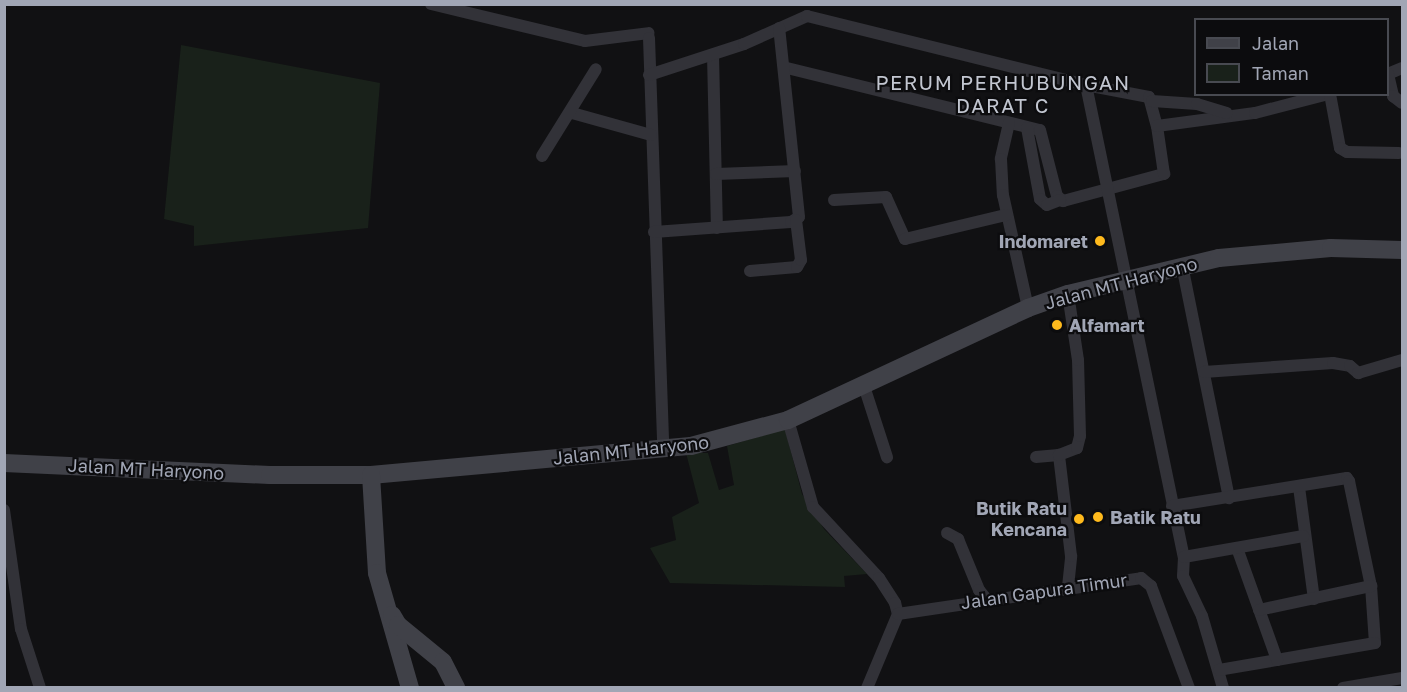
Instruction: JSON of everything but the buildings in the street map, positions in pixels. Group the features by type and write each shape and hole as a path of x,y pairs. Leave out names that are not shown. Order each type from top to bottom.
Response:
{"main road":[{"name":"Jalan MT Haryono","path":"4,463 270,475 371,475 663,449 715,442 788,420 1028,308 1068,294 1182,265 1331,248 1372,238 1402,238"},
{"name":"Jalan MT Haryono","path":"1331,248 1402,250"},
{"path":"371,475 374,544 384,600 410,687"},
{"path":"384,600 398,626 442,662 456,687"}],"street":[{"path":"431,4 585,41 649,35 663,449"},
{"path":"650,75 713,55 807,16 1086,85 1144,96 1152,101 1197,104 1231,114"},
{"path":"750,271 797,267 801,260 796,220 799,217 787,68 779,28"},
{"path":"713,55 717,228"},
{"path":"787,68 1040,130 1045,137 1060,200"},
{"path":"542,156 572,113 596,69"},
{"path":"1389,78 1393,96 1402,103"},
{"path":"1086,85 1184,557 1183,576 1202,616 1222,687"},
{"path":"1157,126 1255,112 1321,96"},
{"path":"1329,96 1340,148 1347,152 1399,153"},
{"path":"1027,128 1040,199 1047,205 1164,174 1152,101"},
{"path":"572,113 651,135"},
{"path":"1009,123 1001,159 1006,215 1028,308"},
{"path":"716,174 795,171"},
{"path":"834,200 886,197 905,239 1006,215"},
{"path":"654,232 796,220"},
{"path":"1182,265 1228,498"},
{"path":"1036,457 1059,455 1077,448 1080,436 1078,360 1068,294"},
{"path":"1204,372 1334,363 1350,366 1358,374 1402,360"},
{"path":"864,386 887,457"},
{"path":"788,420 813,507 879,578 898,614 867,687"},
{"path":"1059,455 1071,556 1068,587"},
{"path":"1172,506 1349,479 1371,586 1375,643 1219,670"},
{"path":"1299,487 1303,536 1314,599"},
{"path":"4,510 21,629 40,687"},
{"path":"946,532 958,539 979,590 987,600"},
{"path":"1184,557 1303,536"},
{"path":"1237,548 1276,660"},
{"name":"Jalan Gapura Timur","path":"898,614 1136,578 1151,586 1189,687"},
{"path":"1259,610 1371,586"},
{"path":"1347,687 1402,678"}],"green space":[{"path":"181,45 380,83 368,228 194,246 194,226 164,219"},
{"path":"785,429 802,494 824,529 867,574 844,576 845,587 670,583 650,548 676,540 672,517 699,503 686,453 708,453 719,490 734,485 727,446"}],"place":[{"name":"Indomaret","path":"1100,241"},
{"name":"Alfamart","path":"1057,325"},
{"name":"Batik Ratu","path":"1098,517"},
{"name":"Butik Ratu Kencana","path":"1079,519"}],"district":[{"name":"PERUM PERHUBUNGAN DARAT C","path":"1003,94"}]}
